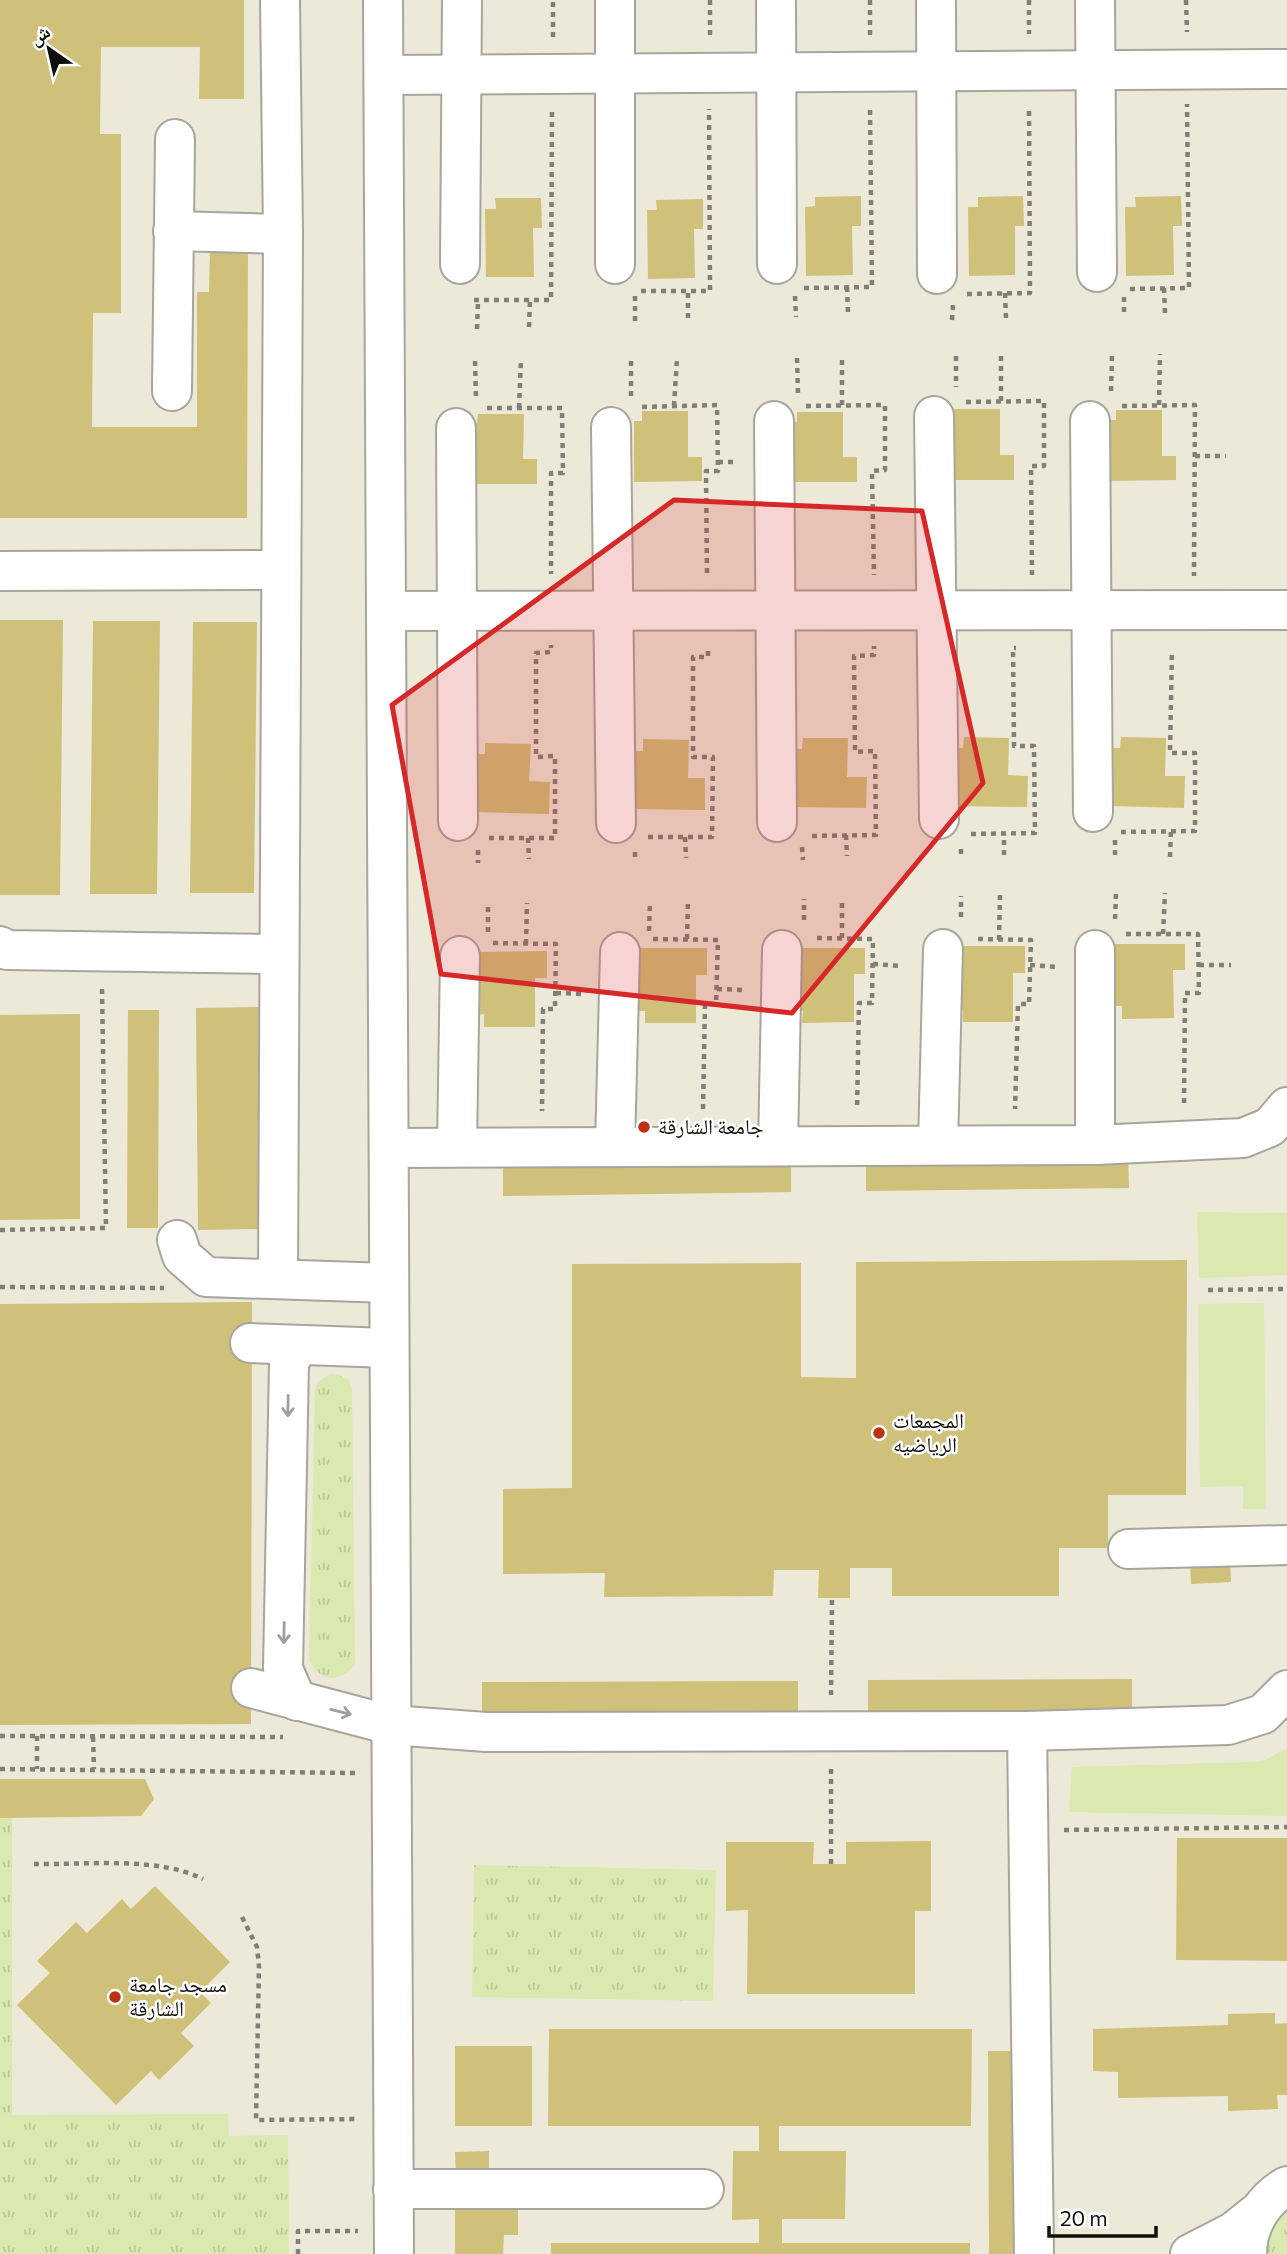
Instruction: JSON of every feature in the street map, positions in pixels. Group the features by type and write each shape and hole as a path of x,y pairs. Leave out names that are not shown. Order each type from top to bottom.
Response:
{"street":[{"path":"278,1279 279,570 283,234 280,0"},
{"path":"383,0 394,2242"},
{"path":"460,264 461,0"},
{"path":"615,0 615,73 625,278"},
{"path":"776,0 777,264"},
{"path":"936,0 937,274"},
{"path":"1095,0 1097,272"},
{"path":"384,75 1287,69"},
{"path":"172,391 175,139"},
{"path":"173,231 283,234"},
{"path":"939,819 936,610 945,409"},
{"path":"1093,812 1092,610 1101,413"},
{"path":"774,421 777,822"},
{"path":"611,427 616,823"},
{"path":"456,428 458,821"},
{"path":"0,571 279,570"},
{"path":"386,611 1287,610"},
{"path":"1095,1144 1105,942"},
{"path":"0,946 7,950 278,954"},
{"path":"938,1145 943,949"},
{"path":"778,1146 782,950"},
{"path":"615,1147 620,952"},
{"path":"457,1147 460,956"},
{"path":"388,1148 1014,1145 1184,1141 1242,1138 1257,1134 1270,1127 1287,1107"},
{"path":"177,1240 182,1256 206,1277 389,1283"},
{"path":"250,1343 389,1348"},
{"path":"297,1719 283,1669 289,1363 296,1349 305,1345"},
{"path":"1128,1549 1287,1545"},
{"path":"251,1688 297,1719 500,1732 1027,1731 1228,1725 1263,1714 1287,1690"},
{"path":"1027,1731 1034,2254"},
{"path":"1190,2254 1233,2232 1257,2213 1276,2192 1287,2186"},
{"path":"393,2189 704,2189"},
{"path":"1247,2254 1247,2241 1257,2213"}],"path":[{"path":"1124,316 1124,289 1189,288 1187,70"},
{"path":"937,274 937,294 1030,293 1029,71"},
{"path":"635,321 625,278 688,291 710,290 709,72"},
{"path":"796,317 795,288 872,287 870,72"},
{"path":"460,264 460,300 551,300 552,74"},
{"path":"847,287 848,313"},
{"path":"1164,288 1165,313"},
{"path":"688,291 688,318"},
{"path":"1005,293 1006,318"},
{"path":"477,329 478,300"},
{"path":"530,300 530,327"},
{"path":"1159,405 1160,354"},
{"path":"1093,812 1093,832 1195,831 1195,753 1170,753 1170,650 1194,650 1195,405 1159,405 1101,413 1112,355"},
{"path":"939,819 939,834 1034,833 1034,746 1014,746 1013,648 1033,647 1031,466 1044,466 1044,401 1001,401 945,409 956,356"},
{"path":"1001,356 1001,401"},
{"path":"842,357 842,406"},
{"path":"777,822 777,836 876,835 875,751 855,751 854,656 874,655 872,471 885,470 885,405 798,406 797,358"},
{"path":"674,406 677,359"},
{"path":"519,408 521,360"},
{"path":"616,823 616,838 712,837 713,757 693,757 693,657 708,657 706,471 718,471 717,405 631,407 631,360"},
{"path":"458,821 458,839 555,838 555,756 536,757 536,653 551,653 551,473 563,473 562,408 476,408 475,361"},
{"path":"1195,456 1226,456"},
{"path":"1170,856 1171,831"},
{"path":"1004,834 1004,855"},
{"path":"846,835 847,856"},
{"path":"685,837 686,858"},
{"path":"528,838 529,859"},
{"path":"1163,934 1165,893"},
{"path":"1116,894 1105,942 1163,934 1198,934 1199,993 1185,993 1184,1141"},
{"path":"999,940 1000,895"},
{"path":"842,898 842,938"},
{"path":"687,939 688,900"},
{"path":"650,901 649,939 718,940 716,1004 705,1004 702,1146"},
{"path":"488,903 488,943 556,944 555,1009 543,1009 541,1147"},
{"path":"526,944 527,903"},
{"path":"782,950 782,937 873,939 872,1003 859,1003 857,1146"},
{"path":"943,949 944,938 1031,940 1029,1004 1018,1004 1014,1145"},
{"path":"0,1230 106,1228 102,951"},
{"path":"873,964 901,966"},
{"path":"1030,965 1058,967"},
{"path":"1199,965 1231,965"},
{"path":"717,989 746,990"},
{"path":"556,993 584,995"},
{"path":"0,1287 178,1289 206,1277"},
{"path":"1209,1290 1287,1289"},
{"path":"0,1736 93,1737 297,1719"},
{"path":"37,1736 37,1769"},
{"path":"93,1737 94,1769"},
{"path":"0,1769 391,1774"},
{"path":"1028,1830 1287,1827"},
{"path":"34,1864 163,1866 184,1870 203,1879"},
{"path":"242,1917 257,1947 259,1966 256,2120 393,2119"},
{"path":"298,2254 298,2231 394,2242"}],"highlighted area":[{"path":"674,500 922,511 983,783 792,1013 441,974 392,705"}],"shaded area":[{"name":"جامعة الشارقة","path":"0,0 1287,0 1287,2254 0,2254"}],"green space":[{"path":"1197,1212 1287,1213 1287,1275 1199,1278"},
{"path":"1264,1303 1266,1509 1243,1509 1243,1486 1200,1487 1198,1304"},
{"path":"331,1373 348,1379 352,1388 355,1664 343,1675 331,1678 319,1673 309,1661 315,1389 318,1382"},
{"path":"1287,1748 1287,1816 1069,1812 1072,1767 1252,1762 1265,1760"},
{"path":"0,1818 12,1818 12,2115 228,2114 229,2136 288,2135 289,2254 0,2254"},
{"path":"474,1865 716,1870 713,2001 472,1997"},
{"path":"1287,2190 1287,2254 1256,2254"}],"building":[{"path":"0,0 244,0 244,99 199,99 200,47 101,47 100,134 121,134 121,313 93,313 92,427 197,427 197,292 209,292 210,251 248,251 247,518 0,518"},
{"path":"861,196 861,226 852,226 853,275 806,276 805,207 815,206 815,197"},
{"path":"1023,196 1024,226 1015,226 1015,275 969,276 968,207 978,207 978,197"},
{"path":"1181,196 1182,226 1173,226 1174,275 1126,276 1125,207 1136,207 1135,197"},
{"path":"495,198 541,198 542,228 533,228 534,277 486,277 485,209 496,209"},
{"path":"703,199 703,229 694,229 695,278 648,279 647,210 657,210 656,200"},
{"path":"954,409 1000,409 1000,455 1014,455 1014,480 946,480 946,419 954,419"},
{"path":"1116,410 1162,410 1162,456 1176,456 1176,480 1109,481 1109,420 1116,420"},
{"path":"642,411 688,411 688,457 702,457 702,481 634,482 634,421 642,421"},
{"path":"797,412 843,412 843,457 857,457 857,482 789,482 790,421 797,422"},
{"path":"478,414 524,414 523,459 537,459 537,484 470,484 470,423 477,423"},
{"path":"0,620 63,620 60,895 0,895"},
{"path":"93,621 160,621 157,894 90,894"},
{"path":"193,622 257,622 254,893 190,893"},
{"path":"964,737 1009,738 1008,775 1028,776 1027,807 953,806 954,748 963,748"},
{"path":"1121,737 1166,738 1165,776 1185,776 1184,808 1110,806 1111,748 1120,748"},
{"path":"803,738 848,738 847,777 867,777 866,808 792,807 794,749 802,749"},
{"path":"643,739 689,740 688,778 705,778 705,810 633,809 634,751 643,751"},
{"path":"485,743 531,744 529,781 550,782 549,814 474,812 475,754 485,754"},
{"path":"1114,944 1185,944 1185,970 1173,970 1174,1018 1122,1019 1122,1006 1114,1006"},
{"path":"954,946 1025,946 1025,973 1013,973 1013,1022 963,1022 963,1009 954,1010"},
{"path":"636,948 707,948 707,975 696,975 696,1023 645,1023 645,1011 636,1011"},
{"path":"794,948 865,948 865,974 854,974 854,1022 802,1023 803,1011 794,1010"},
{"path":"547,951 547,978 535,978 535,1027 484,1027 484,1014 475,1015 475,952"},
{"path":"259,1007 262,1229 198,1230 196,1008"},
{"path":"128,1010 159,1010 158,1228 127,1228"},
{"path":"80,1014 80,1219 0,1220 0,1015"},
{"path":"1128,1154 1129,1188 866,1191 866,1156"},
{"path":"791,1157 791,1192 503,1196 503,1163"},
{"name":"المجمعات الرياضيه","path":"1187,1260 1186,1495 1108,1495 1108,1548 1059,1548 1059,1596 892,1596 892,1568 850,1568 850,1598 818,1598 819,1570 774,1570 773,1596 604,1597 605,1573 503,1574 503,1489 572,1488 572,1264 801,1263 801,1377 856,1378 856,1262"},
{"path":"252,1302 251,1724 0,1725 0,1304"},
{"path":"1230,1560 1231,1582 1191,1584 1190,1562"},
{"path":"1132,1679 1132,1712 868,1714 868,1680"},
{"path":"798,1681 798,1713 482,1713 482,1682"},
{"path":"0,1779 145,1779 154,1799 141,1816 0,1818"},
{"path":"1177,1838 1287,1838 1287,1961 1176,1960"},
{"path":"931,1841 931,1911 915,1911 915,1994 747,1994 748,1910 726,1911 726,1842 814,1842 813,1864 846,1864 846,1842"},
{"name":"مسجد جامعة الشارقة","path":"155,1886 230,1962 200,1992 211,2003 181,2033 194,2046 159,2080 151,2071 116,2105 17,2005 50,1973 37,1961 76,1922 87,1933 122,1899 131,1909"},
{"path":"1275,2013 1275,2024 1287,2023 1287,2095 1277,2095 1278,2109 1228,2111 1228,2096 1118,2098 1118,2072 1093,2071 1093,2029 1228,2025 1228,2014"},
{"path":"549,2029 972,2029 971,2126 779,2126 779,2151 846,2151 845,2219 782,2219 782,2243 970,2243 970,2254 551,2254 551,2243 759,2243 759,2219 732,2220 733,2151 759,2151 759,2126 548,2126"},
{"path":"455,2046 532,2046 532,2126 455,2126"},
{"path":"988,2051 1016,2051 1017,2254 989,2254"},
{"path":"489,2151 489,2176 456,2177 455,2152"},
{"path":"455,2207 518,2207 518,2235 504,2235 503,2254 455,2254"}],"place":[{"name":"جامعة الشارقة","path":"644,1127"},
{"name":"المجمعات الرياضيه","path":"879,1433"},
{"name":"مسجد جامعة الشارقة","path":"115,1997"}]}
